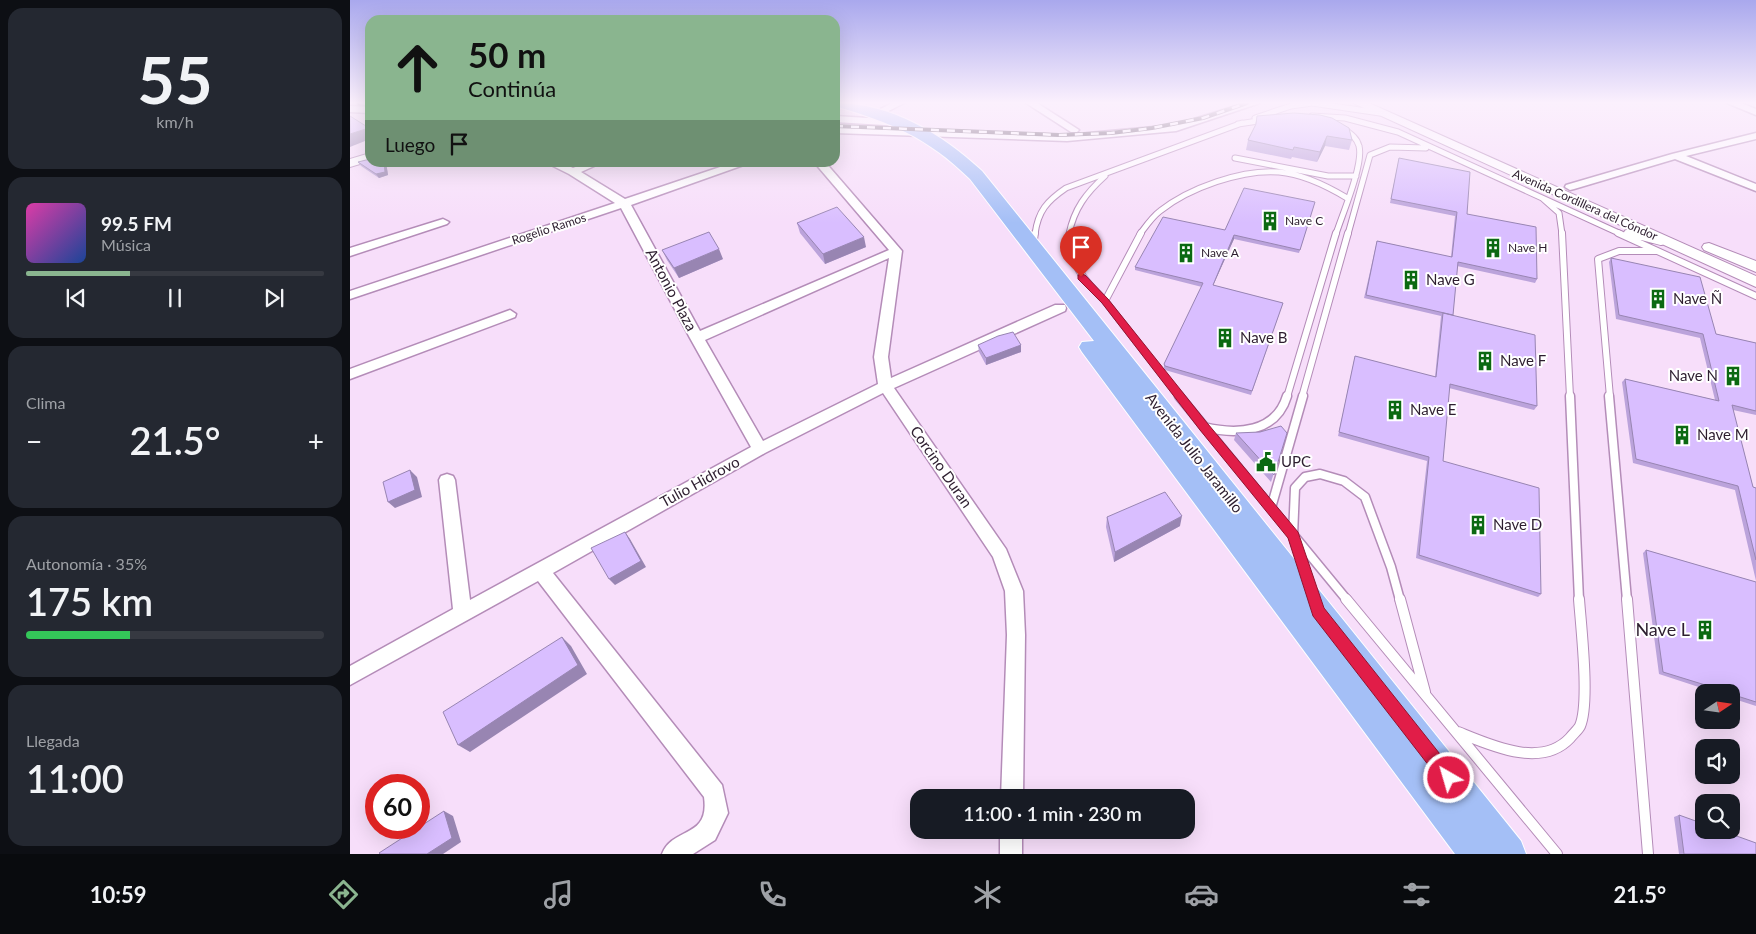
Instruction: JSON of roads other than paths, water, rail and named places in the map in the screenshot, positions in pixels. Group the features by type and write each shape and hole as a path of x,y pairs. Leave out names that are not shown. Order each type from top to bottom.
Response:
{"main road":[{"name":"Avenida Julio Jaramillo","path":"928,143 957,171 1477,854"},
{"name":"Avenida Julio Jaramillo","path":"938,143 960,158 976,175 1508,854"}],"street":[{"name":"Avenida Cordillera del Cóndor","path":"1455,143 1756,282"},
{"name":"Avenida Cordillera del Cóndor","path":"1464,143 1756,267"},
{"path":"1570,187 1729,143"},
{"path":"1676,156 1756,188"},
{"path":"350,164 365,159"},
{"path":"562,167 625,204"},
{"path":"573,172 586,167"},
{"name":"Rogelio Ramos","path":"350,295 732,167"},
{"path":"697,338 896,251 823,167"},
{"name":"Antonio Plaza","path":"625,204 697,338 760,449"},
{"path":"350,252 444,222"},
{"name":"Corcino Duran","path":"896,251 881,357 885,386 1000,554 1014,591 1016,634 1012,789"},
{"name":"Tulio Hidrovo","path":"350,676 760,449 885,386 1060,308"},
{"path":"350,374 510,314"},
{"path":"447,480 463,614"},
{"path":"541,571 714,793 717,813 707,832 673,854"},
{"path":"1010,854 1011,839"}],"lane":[{"path":"1033,248 1037,219 1046,201 1066,188 1188,143"},
{"path":"1204,427 1225,432 1264,426 1283,409 1347,198 1356,176 1361,151 1358,143"},
{"path":"1422,143 1756,296"},
{"path":"1271,508 1370,155 1380,148 1396,145 1438,150"},
{"path":"1235,158 1328,176 1356,176"},
{"path":"1111,172 1096,183 1078,205 1070,224 1069,254 1081,277 1105,301 1293,536 1557,854"},
{"path":"1105,301 1144,227 1164,207 1198,190 1238,176 1259,172 1281,172 1312,181 1347,198"},
{"path":"1456,731 1502,748 1532,754 1558,748 1579,729 1584,703 1562,226 1559,213 1542,198"},
{"path":"1605,227 1674,245"},
{"path":"1648,854 1598,259 1607,253 1617,251 1656,251"},
{"path":"1318,612 1293,536 1296,488 1305,478 1320,474 1344,481 1365,497 1391,568 1426,696"}],"place":[{"name":"Nave C","path":"1270,221"},
{"name":"Nave H","path":"1493,248"},
{"name":"Nave A","path":"1186,253"},
{"name":"Nave G","path":"1411,280"},
{"name":"Nave Ñ","path":"1658,299"},
{"name":"Nave B","path":"1225,338"},
{"name":"Nave F","path":"1485,361"},
{"name":"Nave N","path":"1733,376"},
{"name":"Nave E","path":"1395,410"},
{"name":"Nave M","path":"1682,435"},
{"name":"UPC","path":"1266,462"},
{"name":"Nave D","path":"1478,525"},
{"name":"Nave L","path":"1705,630"}]}
